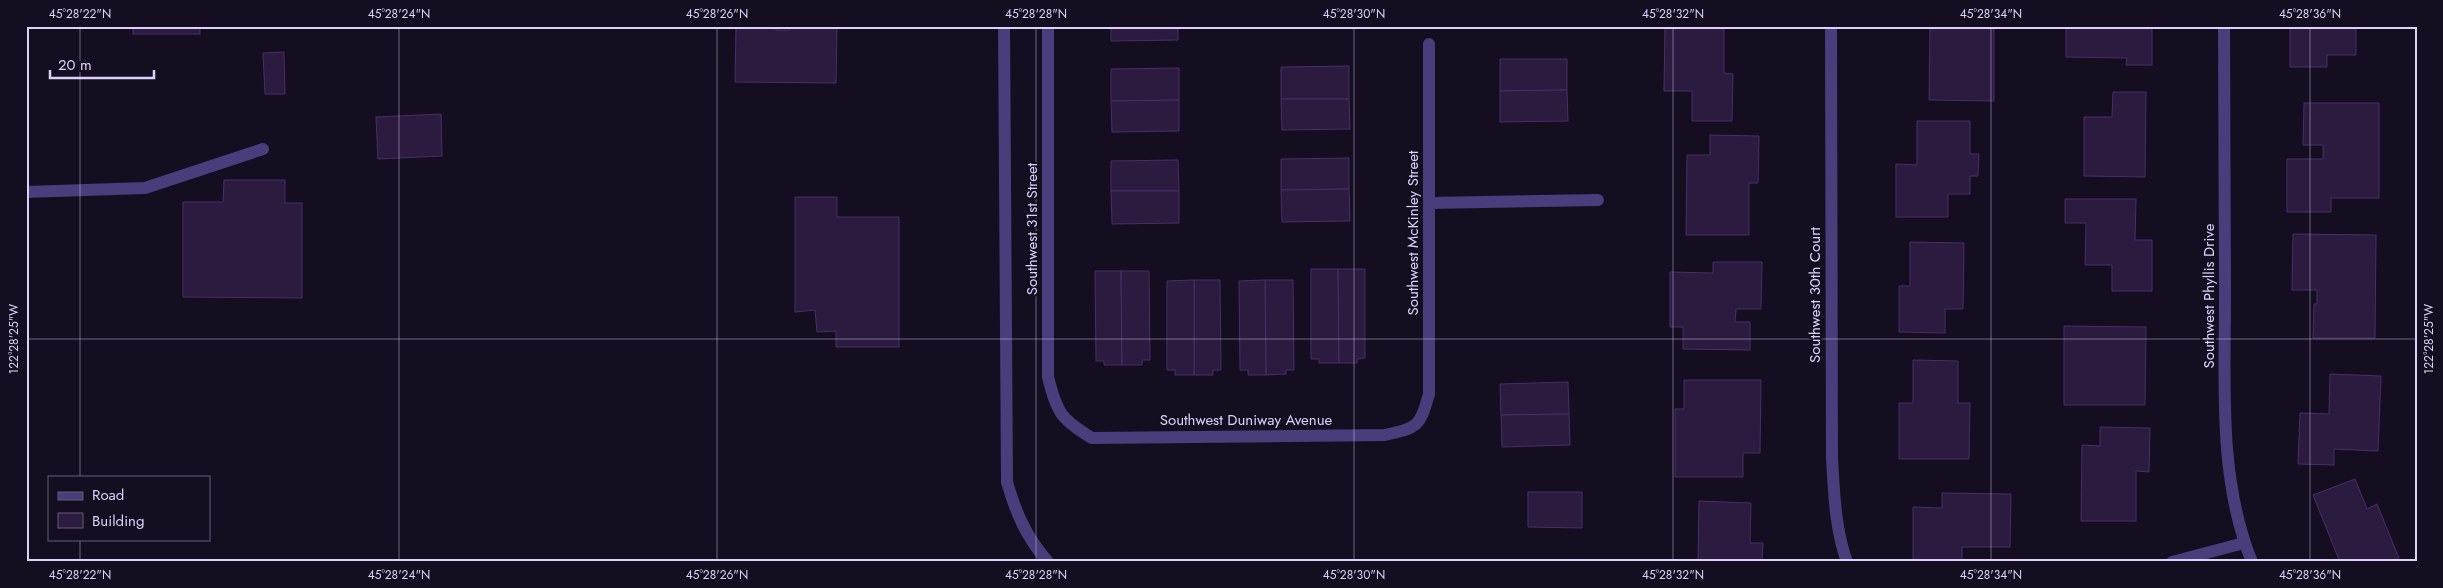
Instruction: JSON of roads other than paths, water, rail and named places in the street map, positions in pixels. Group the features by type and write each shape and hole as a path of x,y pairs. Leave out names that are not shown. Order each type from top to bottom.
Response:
{"street":[{"path":"1004,26 1008,482 1017,516 1032,543 1048,562"},
{"name":"Southwest 31st Street","path":"1048,26 1048,377 1056,407 1070,425"},
{"name":"Southwest 30th Court","path":"1831,26 1832,458 1835,505 1847,562"},
{"name":"Southwest Phyllis Drive","path":"2224,26 2225,405 2231,481 2244,543 2252,562"},
{"name":"Southwest McKinley Street","path":"1422,420 1429,394 1429,44"},
{"path":"26,192 145,188 263,148"},
{"path":"1429,203 1598,200"},
{"name":"Southwest Duniway Avenue","path":"1070,425 1092,438 1385,435 1408,430 1422,420"},
{"path":"2172,562 2244,543"}]}
